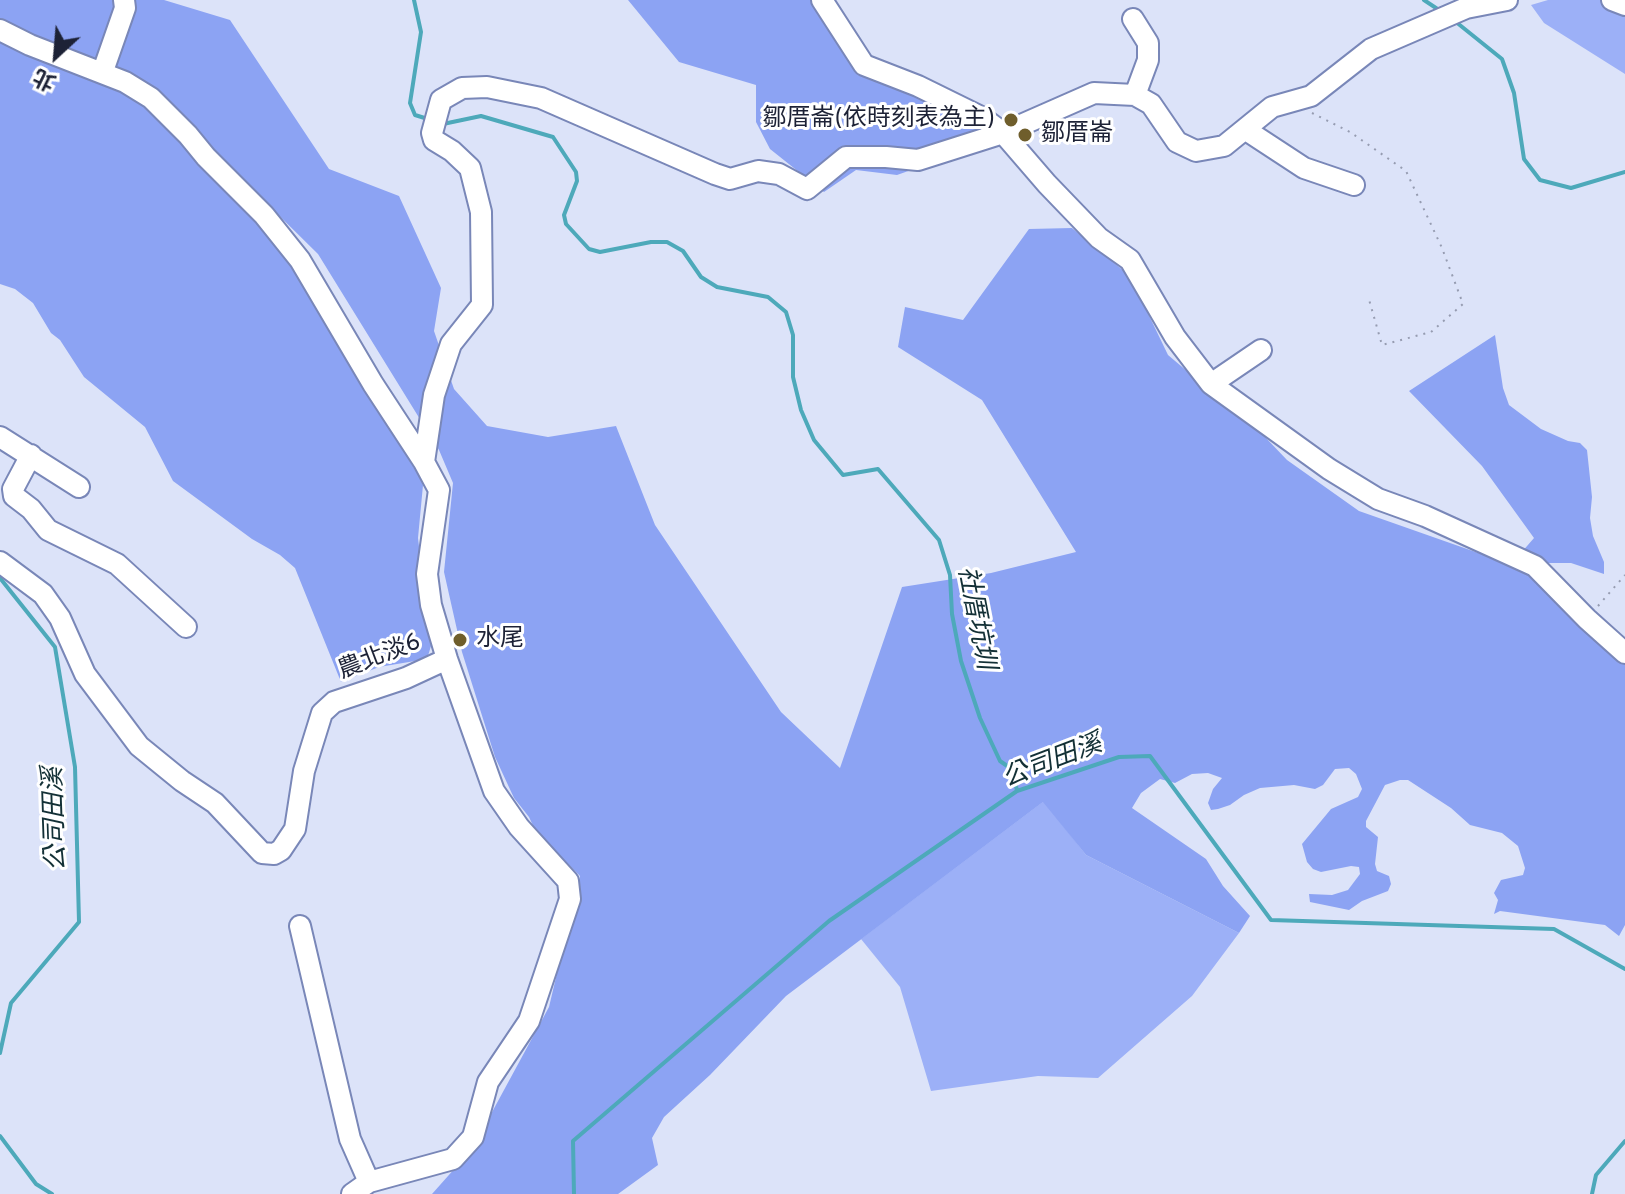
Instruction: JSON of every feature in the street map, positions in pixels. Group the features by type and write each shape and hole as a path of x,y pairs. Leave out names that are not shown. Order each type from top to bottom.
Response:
{"street":[{"path":"103,71 125,8 124,0"},
{"path":"822,0 864,65 918,86 983,118 1003,133 1099,238 1130,260 1175,337 1211,384 1329,469 1378,499 1425,516 1535,566 1625,653"},
{"path":"424,462 434,395 451,344 482,305 481,212 470,168 434,140 432,133 441,100 462,88 487,87 541,98 715,174 730,179 758,171 779,174 807,189 846,157 918,160 1003,133 1094,93 1135,95 1151,104 1177,142 1196,151 1224,146 1272,107 1311,96 1371,49 1466,8 1507,0"},
{"path":"1612,0 1625,5"},
{"path":"1133,19 1148,43 1148,60 1135,95"},
{"path":"0,30 30,45 103,71 151,98 264,215 300,260 439,490 427,574 431,605 447,659"},
{"path":"1246,130 1304,168 1354,185"},
{"path":"1211,384 1261,350"},
{"path":"0,437 79,487"},
{"path":"31,455 13,489 14,496 31,509 48,530 117,564 186,627"},
{"name":"農北淡6","path":"0,562 43,594 60,618 85,674 139,746 215,803 262,853 274,854 281,850 295,829 304,771 322,713 334,702 406,678 447,659 494,791 519,827 568,881 570,899 529,1021 488,1082 473,1137 453,1159 361,1188"},
{"path":"300,926 361,1188"}],"path":[{"path":"1290,102 1350,132 1406,171 1442,248 1463,304 1431,332 1382,345 1368,296"},
{"path":"1587,619 1625,575"}],"shaded area":[{"path":"0,0 164,0 230,20 329,169 399,196 441,288 434,331 454,389 487,426 548,437 616,426 655,525 781,712 840,768 902,587 991,573 1076,552 982,400 898,347 905,307 963,320 1029,229 1072,228 1130,276 1168,355 1265,437 1287,460 1359,511 1487,556 1514,561 1534,538 1482,466 1409,391 1495,335 1503,388 1509,405 1541,429 1580,443 1587,450 1592,497 1590,518 1593,536 1604,562 1604,574 1571,563 1542,563 1625,652 1625,925 1619,936 1605,925 1500,911 1494,914 1498,900 1494,893 1501,880 1523,875 1525,868 1518,846 1502,833 1470,825 1451,808 1408,780 1385,785 1366,821 1366,827 1378,837 1375,864 1377,871 1389,876 1391,884 1388,891 1349,910 1310,902 1309,894 1332,895 1348,890 1360,874 1359,867 1321,872 1313,869 1307,862 1302,844 1331,809 1358,797 1362,789 1356,774 1349,768 1335,769 1323,785 1315,789 1294,785 1260,788 1230,805 1211,810 1208,803 1213,789 1222,778 1208,773 1192,774 1175,783 1160,779 1141,793 1132,808 1206,859 1223,886 1250,916 1239,933 1086,855 1043,802 786,996 710,1075 664,1117 652,1138 658,1165 618,1194 432,1194 472,1149 549,1007 580,876 536,832 514,798 495,757 462,652 444,572 453,483 439,450 318,254 173,111 0,22"},
{"path":"628,0 821,0 879,82 975,122 984,132 962,152 897,175 856,170 824,192 770,149 756,122 756,85 679,62"},
{"path":"1548,0 1625,0 1625,74 1544,23 1531,5"},
{"path":"0,32 155,108 222,189 273,231 423,485 418,538 431,646 427,659 379,667 341,682 295,568 173,481 145,427 84,377 33,303 15,289 0,284"},
{"path":"1044,801 1086,855 1239,933 1192,996 1098,1078 1038,1076 931,1091 900,987 861,939"}],"waterway":[{"name":"社厝坑圳","path":"414,0 421,32 410,103 415,115 431,120"},
{"path":"1424,0 1442,12"},
{"path":"1456,22 1502,59 1514,93 1524,159 1540,180 1571,188 1625,172"},
{"name":"社厝坑圳","path":"443,124 481,116 553,137 576,172 577,181 564,215 566,224 589,249 600,252 667,242 683,251 701,277 717,287 768,297 786,312 793,335 793,377 801,410 814,440 843,475 878,469 939,540 950,575 952,614 961,661 980,718 1000,761 1013,770 1017,791"},
{"name":"公司田溪","path":"0,578 55,647 75,767 79,922 11,1003 0,1053"},
{"name":"公司田溪","path":"574,1194 573,1141 829,921 1017,791 1119,757 1150,756 1271,920 1554,929 1625,969"},
{"name":"公司田溪","path":"0,1136 36,1184 52,1194"},
{"name":"公司田溪","path":"1592,1194 1596,1175 1625,1141"}],"place":[{"name":"鄒厝崙(依時刻表為主)","path":"1011,120"},
{"name":"鄒厝崙","path":"1025,135"},
{"name":"水尾","path":"460,640"}]}
